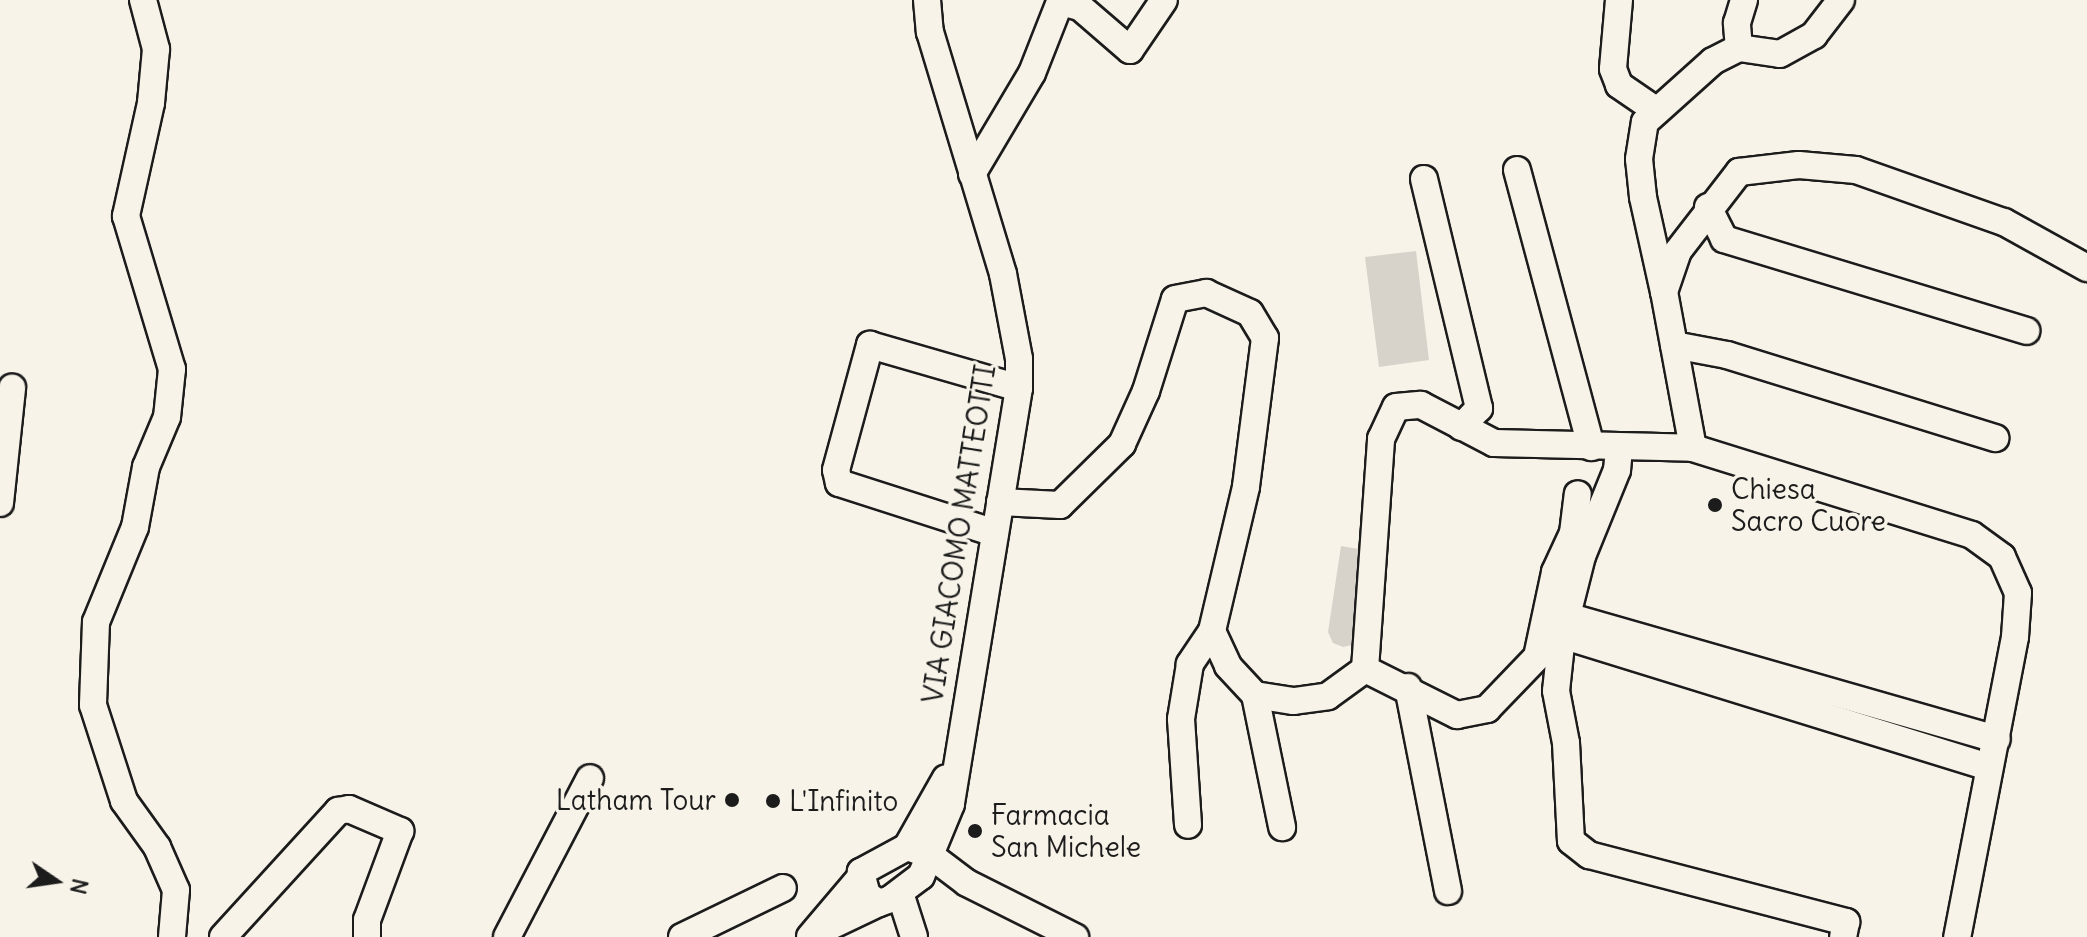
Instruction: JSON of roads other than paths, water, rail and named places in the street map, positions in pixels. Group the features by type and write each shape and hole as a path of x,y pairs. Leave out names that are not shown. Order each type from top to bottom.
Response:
{"street":[{"path":"143,0 156,49 151,103 126,216 172,369 167,417 146,467 135,527 96,622 93,705 124,801 157,847 176,890 181,932"},
{"name":"VIA GIACOMO MATTEOTTI","path":"813,935 890,898 919,859 951,804 1019,388 1019,359 1003,274 930,32 927,0"},
{"path":"972,174 1032,73 1060,2 1080,7 1130,50 1164,0"},
{"path":"1619,0 1613,69 1619,85 1657,111"},
{"path":"1739,48 1737,23 1744,0"},
{"path":"1693,448 1639,159 1645,122 1713,61 1739,48 1780,54 1814,35 1841,0"},
{"path":"1664,292 1678,251 1708,207 1739,172 1799,165 1856,170 2004,222 2087,268"},
{"path":"1517,170 1591,447"},
{"path":"1424,179 1479,408 1461,427"},
{"path":"1708,207 1724,239 2026,331"},
{"path":"1000,502 1060,505 1122,444 1146,391 1175,299 1206,293 1250,313 1265,338 1246,487 1212,631 1190,664 1181,719 1188,825"},
{"path":"995,533 839,483 836,470 870,345 1019,388"},
{"path":"1674,345 1727,355 1995,438"},
{"path":"0,503 12,388"},
{"path":"1255,695 1294,701 1328,696 1365,669 1381,439 1396,407 1421,405 1494,443 1693,448 1972,535 2002,557 2018,593 2015,637 1997,739 1957,937"},
{"path":"1619,448 1617,470 1582,556 1564,626 1556,691 1566,743 1571,841 1589,855 1846,922 1843,937"},
{"path":"1365,669 1408,687 1457,715 1487,709 1513,686 1537,657 1555,572 1573,533 1578,494"},
{"path":"1564,626 1997,739"},
{"path":"1564,626 1989,767"},
{"path":"1212,631 1228,666 1255,695 1282,827"},
{"path":"1408,687 1448,891"},
{"path":"507,937 590,778"},
{"path":"223,937 338,811 349,809 400,831 367,920 367,937"},
{"path":"919,859 1075,937"},
{"name":"VIA GIACOMO MATTEOTTI","path":"813,935 868,865 919,859"},
{"path":"860,878 867,895 890,898 914,937"},
{"path":"682,937 783,888"}],"place":[{"name":"Chiesa Sacro Cuore","path":"1715,505"},
{"name":"Latham Tour","path":"732,800"},
{"name":"L'Infinito","path":"773,801"},
{"name":"Farmacia San Michele","path":"975,831"}]}
